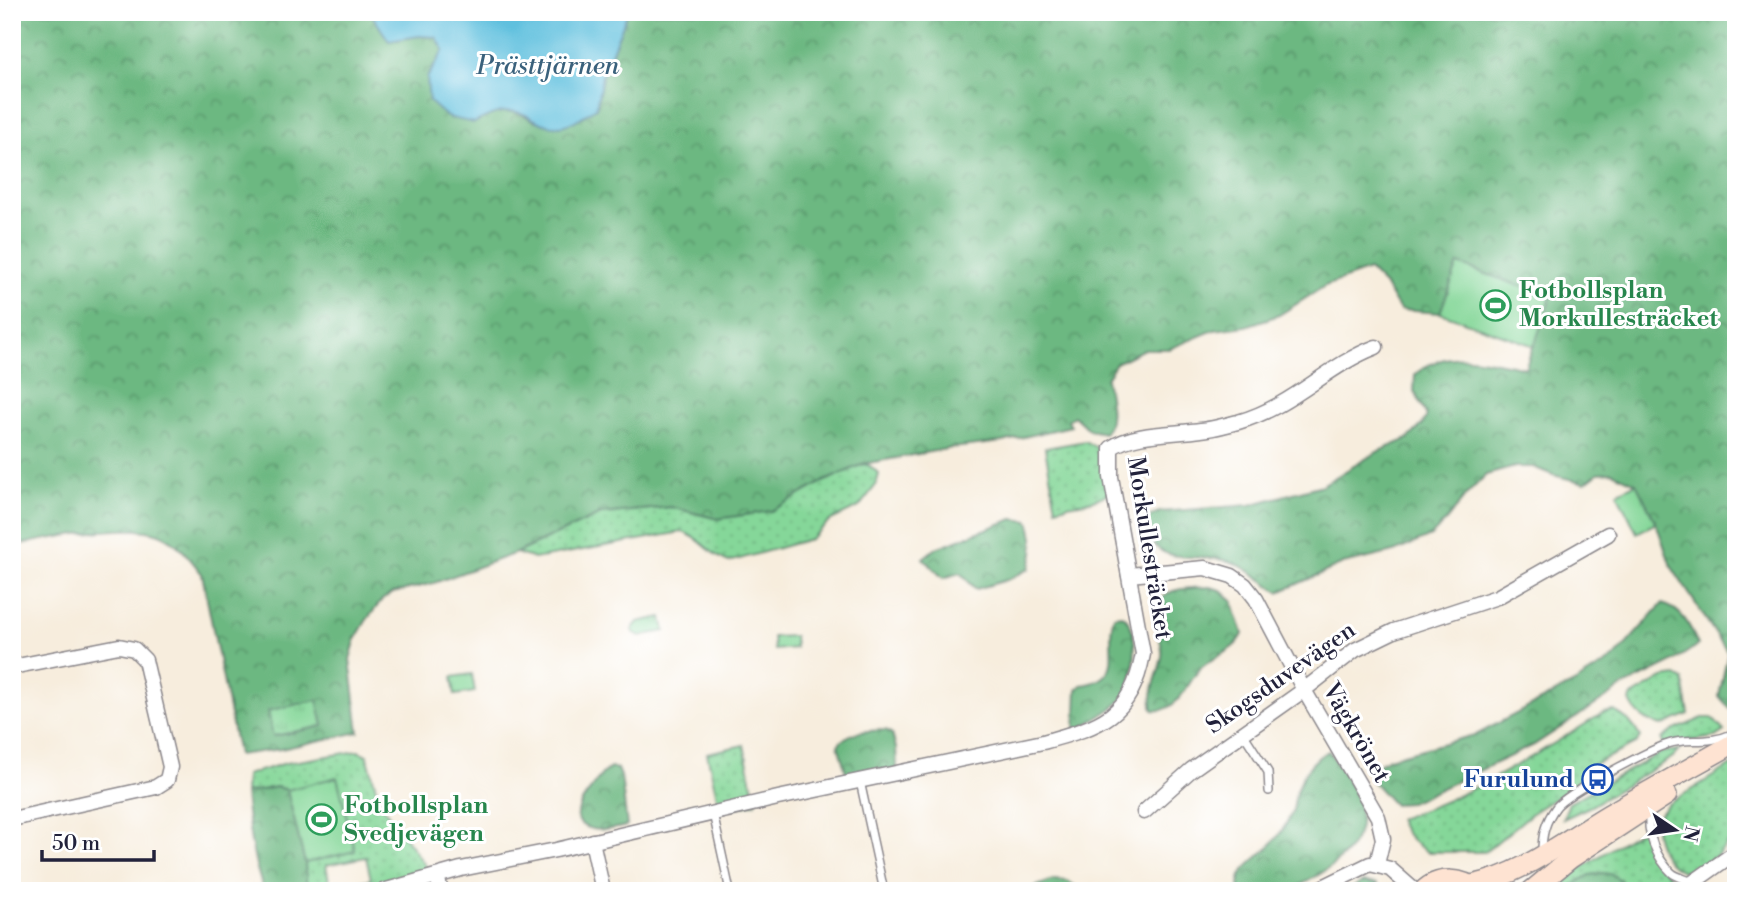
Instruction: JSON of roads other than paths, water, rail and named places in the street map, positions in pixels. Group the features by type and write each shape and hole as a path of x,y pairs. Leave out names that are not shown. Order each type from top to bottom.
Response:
{"street":[{"name":"Morkullesträcket","path":"383,891 439,883 461,869 1043,742 1079,733 1108,718 1131,694 1143,654 1111,477 1111,447 1134,438 1204,430 1239,422 1269,411 1297,396 1354,355 1376,347"},
{"name":"Skogsduvevägen","path":"1144,812 1191,770 1304,690 1332,666 1378,638 1497,597 1608,534"},
{"name":"Vägkrönet","path":"1129,575 1205,568 1232,576 1245,585 1378,817 1383,839 1377,864"},
{"path":"12,667 119,646 134,649 145,660 170,767 167,780 156,787 12,819"},
{"path":"1423,891 1429,885 1446,880 1456,880 1475,888 1524,867 1736,742"},
{"path":"1531,891 1571,858 1736,751"},
{"path":"592,841 603,891"},
{"path":"1687,886 1736,852"},
{"path":"1315,891 1359,868 1377,864 1390,869 1415,891"}],"lane":[{"path":"1243,733 1268,772 1269,792"},
{"path":"1542,854 1542,832 1564,798 1670,743 1706,742 1736,733"},
{"path":"860,781 884,891"},
{"path":"1653,804 1648,820 1653,844 1673,874 1687,886"},
{"path":"713,813 730,891"}],"water":[{"name":"Prästtjärnen","path":"370,12 628,12 602,76 596,108 572,122 557,126 509,111 485,117 474,123 447,117 429,101 427,78 444,50 436,37 419,36 389,41"}],"place":[{"name":"Fotbollsplan Morkullesträcket","path":"1496,305"},
{"name":"Furulund","path":"1597,780"},
{"name":"Fotbollsplan Svedjevägen","path":"321,820"}]}
